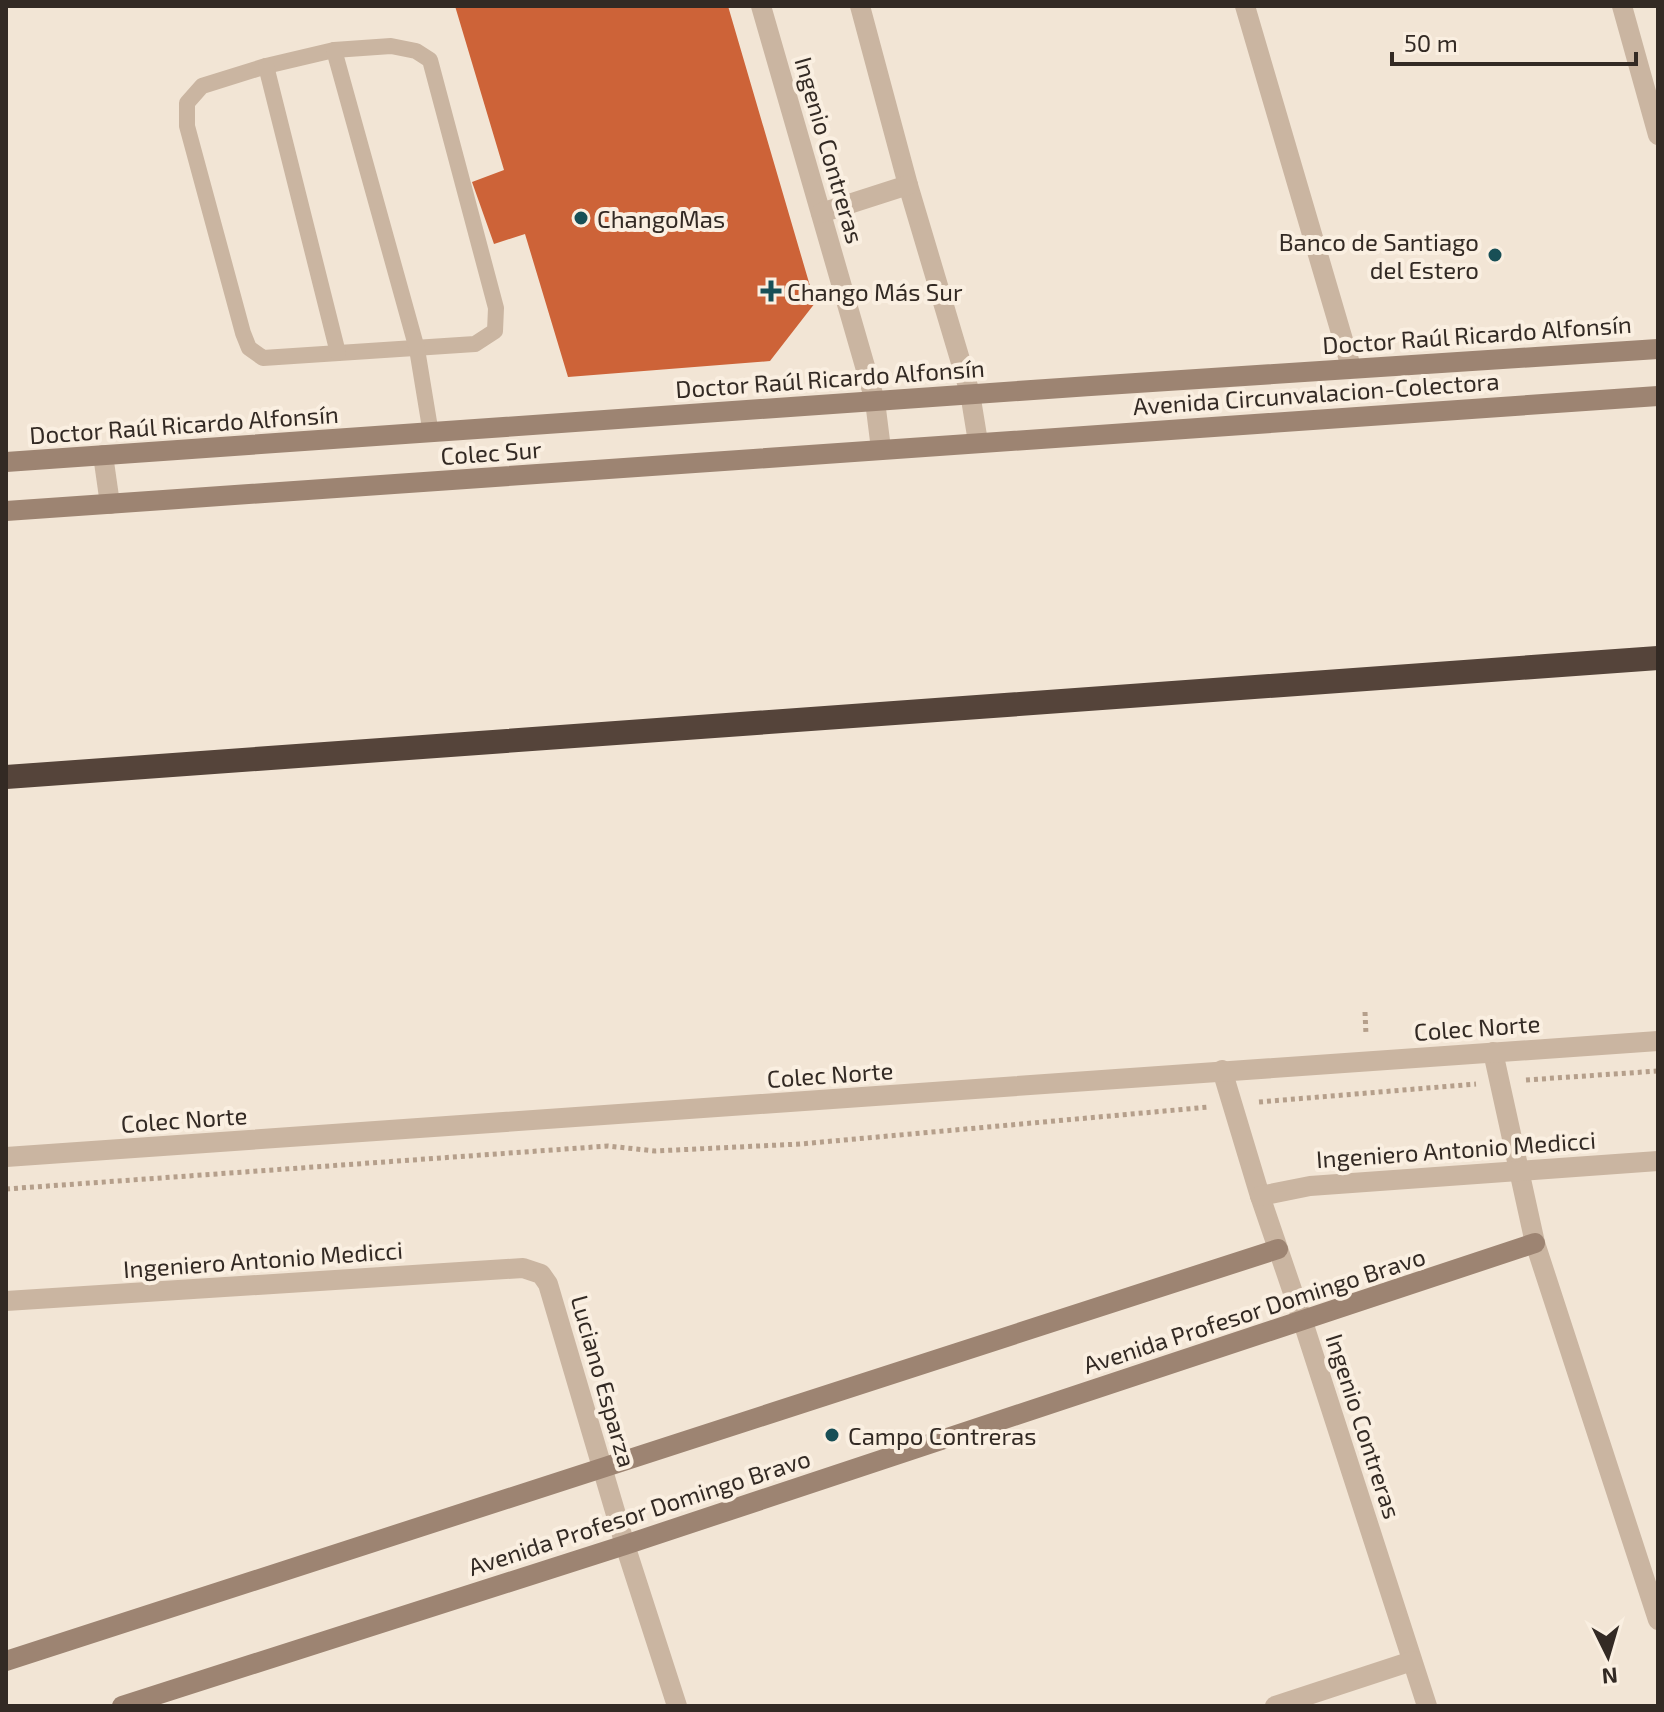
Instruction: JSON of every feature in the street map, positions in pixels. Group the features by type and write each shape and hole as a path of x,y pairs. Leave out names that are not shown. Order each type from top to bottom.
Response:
{"highway":[{"path":"6,777 1658,658"}],"street":[{"name":"Ingenio Contreras","path":"761,6 875,401 881,449"},
{"path":"860,6 908,185 970,393 978,442"},
{"path":"1245,6 1351,367"},
{"path":"1622,6 1658,135"},
{"path":"821,213 908,185"},
{"name":"Doctor Raúl Ricardo Alfonsín","path":"6,462 431,434 970,393 1658,349"},
{"name":"Avenida Circunvalacion-Colectora","path":"978,442 1658,396"},
{"name":"Colec Sur","path":"6,511 788,458 978,442"},
{"path":"103,455 110,504"},
{"name":"Colec Norte","path":"6,1157 1658,1041"},
{"path":"1493,1052 1535,1243 1653,1590 1658,1620"},
{"name":"Ingenio Contreras","path":"1222,1070 1260,1196 1427,1706"},
{"name":"Ingeniero Antonio Medicci","path":"1260,1196 1310,1186 1658,1161"},
{"name":"Avenida Profesor Domingo Bravo","path":"122,1706 625,1545 1535,1243"},
{"path":"6,1661 1278,1249"},
{"name":"Ingeniero Antonio Medicci","path":"6,1301 523,1268"},
{"name":"Luciano Esparza","path":"523,1268 541,1274 548,1284 625,1545 677,1706"},
{"path":"1275,1706 1412,1661"}],"lane":[{"path":"391,46 416,51 430,60 496,308 495,331 475,344 417,349 263,358 249,348 187,126 187,103 202,86 266,66 334,50 391,46"},
{"path":"334,50 417,349 431,434"},
{"path":"266,66 338,353"}],"path":[{"path":"6,1189 608,1146 655,1151 800,1144 1232,1104 1658,1071"}],"building":[{"path":"455,6 728,6 815,303 770,361 568,377 525,234 494,244 472,182 504,170"}],"place":[{"name":"ChangoMas","path":"581,218"},
{"name":"Banco de Santiago del Estero","path":"1495,255"},
{"name":"Chango Más Sur","path":"771,291"},
{"name":"Campo Contreras","path":"832,1435"}]}
